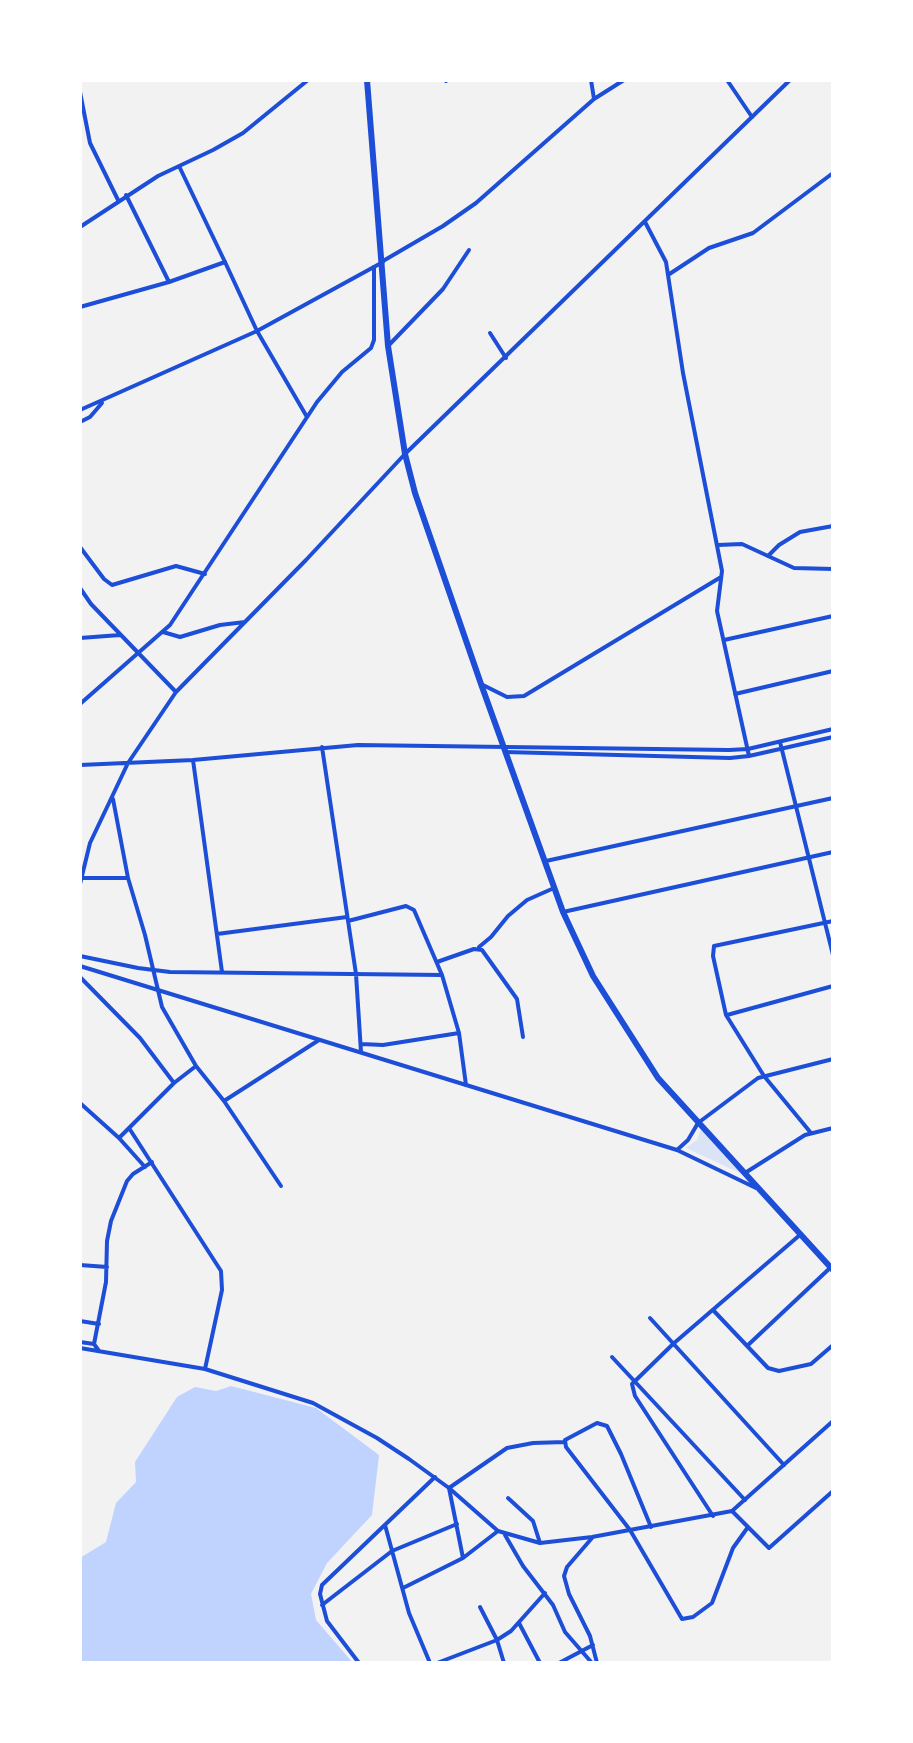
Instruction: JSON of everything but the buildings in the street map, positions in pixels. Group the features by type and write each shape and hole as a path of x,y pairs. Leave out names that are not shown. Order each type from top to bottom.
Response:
{"highway":[{"path":"367,80 388,346 405,454 415,493 501,749 563,912 593,976 658,1078 832,1269"}],"street":[{"path":"80,227 126,195 243,133 308,80"},
{"path":"591,80 594,99"},
{"path":"80,410 257,331 443,226 476,203 594,99 624,80"},
{"path":"727,80 752,117"},
{"path":"128,878 81,881 90,843 128,763 176,692 405,454 790,80"},
{"path":"80,92 90,143 118,200"},
{"path":"179,166 257,331 307,417"},
{"path":"668,275 709,248 753,233 833,173"},
{"path":"126,195 169,282"},
{"path":"645,222 666,262 702,474 718,545 721,577 717,611 749,756"},
{"path":"388,346 443,289 469,250"},
{"path":"80,307 169,282 225,262"},
{"path":"80,704 163,632 205,574 307,417 332,384 373,344 374,267"},
{"path":"490,333 506,358"},
{"path":"80,422 90,417 104,401"},
{"path":"768,556 800,532 833,526"},
{"path":"718,545 742,544 794,568 833,569"},
{"path":"80,547 112,585 176,566 205,574"},
{"path":"481,684 507,697 524,696 721,577"},
{"path":"80,588 120,635 176,692"},
{"path":"724,640 833,616"},
{"path":"163,632 180,637 220,625 246,622"},
{"path":"80,638 120,635"},
{"path":"735,694 833,671"},
{"path":"621,752 748,749 833,729"},
{"path":"80,765 193,760 358,745 749,756 833,737"},
{"path":"780,742 833,955"},
{"path":"322,747 356,974 361,1052"},
{"path":"193,760 222,972"},
{"path":"112,796 128,878 162,1007 196,1066 224,1101 281,1186"},
{"path":"544,861 833,798"},
{"path":"563,912 833,852"},
{"path":"437,962 479,948 527,900 554,888"},
{"path":"217,934 348,919 410,906 417,915 442,975 459,1033 466,1085"},
{"path":"811,1133 764,1076 726,1015 713,956 714,946 833,921"},
{"path":"479,948 487,954 517,999 523,1037"},
{"path":"80,956 152,970 442,975"},
{"path":"80,966 677,1150 761,1190"},
{"path":"80,977 140,1038 174,1083"},
{"path":"726,1015 833,986"},
{"path":"361,1044 383,1045 459,1033"},
{"path":"224,1101 319,1040"},
{"path":"677,1150 688,1140 698,1123 758,1078 833,1059"},
{"path":"119,1138 174,1083 196,1066"},
{"path":"80,1103 119,1138 145,1167"},
{"path":"129,1128 221,1271 222,1290 205,1369"},
{"path":"745,1173 787,1145 811,1133 833,1128"},
{"path":"94,1344 111,1221 127,1181 152,1162"},
{"path":"633,1382 801,1234"},
{"path":"80,1265 107,1267"},
{"path":"747,1346 832,1269"},
{"path":"712,1310 768,1368 779,1371 811,1364 833,1345"},
{"path":"650,1318 784,1465"},
{"path":"80,1321 99,1324"},
{"path":"80,1342 94,1344 99,1351"},
{"path":"80,1348 205,1369 313,1403 377,1438 435,1477 498,1531 540,1543 592,1537 732,1511 833,1421"},
{"path":"612,1357 745,1500"},
{"path":"633,1382 635,1396 713,1516"},
{"path":"449,1488 507,1448 533,1443 565,1445 580,1431 600,1423 607,1426 616,1443 651,1527"},
{"path":"565,1445 630,1530 677,1613 684,1620 712,1603 733,1548 748,1527"},
{"path":"359,1663 330,1627 322,1605 321,1589 325,1581 435,1477"},
{"path":"449,1488 463,1558"},
{"path":"732,1511 769,1548 833,1491"},
{"path":"508,1498 533,1521 540,1543"},
{"path":"322,1605 392,1551 457,1524"},
{"path":"385,1525 413,1625 430,1663"},
{"path":"403,1588 463,1558 498,1531"},
{"path":"505,1535 523,1566 558,1613 565,1632 594,1663"},
{"path":"592,1537 567,1567 564,1576 593,1645 594,1663"},
{"path":"437,1663 497,1640 519,1623 545,1593"},
{"path":"480,1607 497,1640 504,1663"},
{"path":"519,1623 540,1663"},
{"path":"559,1663 593,1645"}],"shaded area":[{"path":"701,1129 740,1173 686,1148 697,1140"}],"water":[{"path":"231,1386 316,1408 379,1455 372,1515 327,1563 311,1594 316,1620 353,1663 80,1663 80,1558 106,1542 116,1503 136,1482 135,1462 177,1397 195,1387 216,1391"}]}
